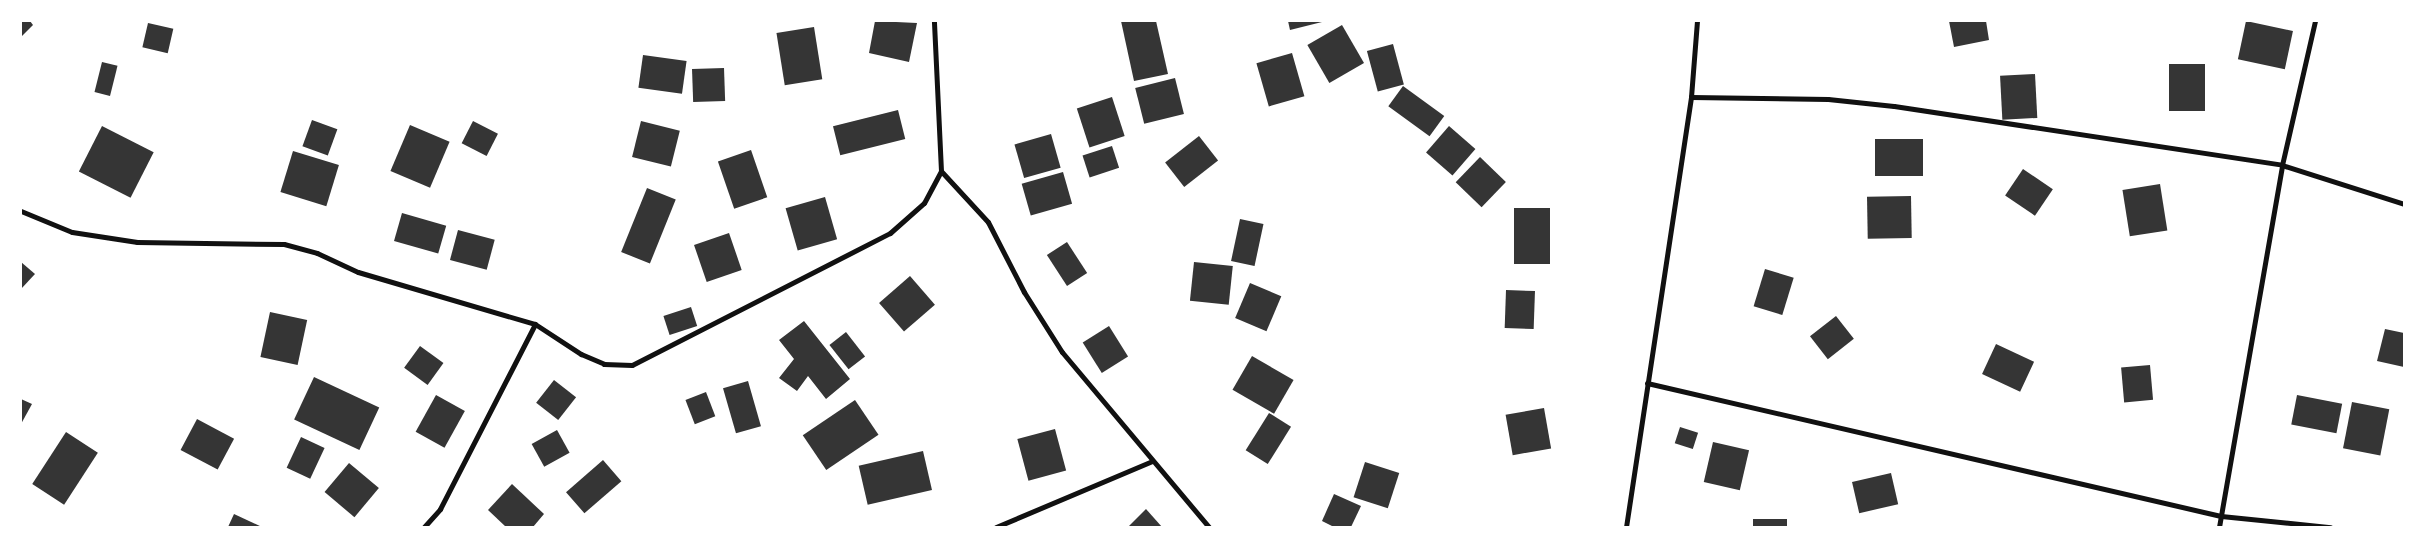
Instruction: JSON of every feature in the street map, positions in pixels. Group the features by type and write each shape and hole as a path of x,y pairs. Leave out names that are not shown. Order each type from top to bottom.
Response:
{"street":[{"path":"21,211 72,232 137,242 284,244 316,253 358,272 535,324 580,354 604,364 632,365 890,233 924,203 941,171 934,21"},
{"path":"1626,527 1691,97 1697,21"},
{"path":"2219,527 2282,165 2315,21"},
{"path":"1691,97 1828,99 1885,105 2282,165 2404,204"},
{"path":"941,171 988,222 1024,292 1062,352 1209,527"},
{"path":"424,527 440,509 535,324"},
{"path":"1647,383 2221,516 2330,527"},
{"path":"996,527 1152,461"}],"building":[{"path":"21,21 30,21 33,25 21,37"},
{"path":"875,21 917,23 909,62 869,53"},
{"path":"1121,21 1156,21 1168,74 1134,81"},
{"path":"1288,21 1322,21 1322,22 1290,30"},
{"path":"1949,21 1986,21 1989,40 1954,47"},
{"path":"2246,21 2293,31 2285,69 2238,59"},
{"path":"148,23 173,29 168,53 142,47"},
{"path":"1342,25 1364,63 1329,83 1307,45"},
{"path":"814,27 822,79 785,85 776,33"},
{"path":"1393,44 1404,85 1378,92 1367,51"},
{"path":"1292,53 1304,96 1269,106 1256,63"},
{"path":"643,55 687,61 682,94 638,88"},
{"path":"102,62 118,66 110,96 95,92"},
{"path":"2169,64 2205,64 2205,111 2169,111"},
{"path":"724,68 725,101 693,102 692,69"},
{"path":"2035,74 2037,118 2002,120 2000,76"},
{"path":"1175,78 1184,114 1144,124 1135,88"},
{"path":"1403,86 1444,116 1430,136 1388,106"},
{"path":"1112,97 1125,136 1089,147 1077,108"},
{"path":"898,110 905,139 840,155 833,126"},
{"path":"312,120 337,129 328,156 302,146"},
{"path":"473,121 498,134 487,156 462,143"},
{"path":"641,121 680,131 671,167 632,157"},
{"path":"410,125 450,142 430,188 390,171"},
{"path":"102,126 154,152 131,198 79,171"},
{"path":"1449,126 1475,149 1452,175 1426,152"},
{"path":"1051,134 1061,168 1024,178 1014,144"},
{"path":"1199,136 1218,160 1184,187 1165,162"},
{"path":"1875,139 1923,139 1923,176 1875,176"},
{"path":"1112,146 1119,168 1090,177 1083,156"},
{"path":"751,150 767,197 734,209 718,161"},
{"path":"293,151 339,165 326,206 280,192"},
{"path":"1480,157 1506,182 1482,207 1456,182"},
{"path":"2023,169 2053,189 2035,216 2005,196"},
{"path":"1063,172 1072,204 1031,216 1022,184"},
{"path":"2160,184 2167,230 2130,236 2122,190"},
{"path":"647,188 676,200 650,264 621,252"},
{"path":"1911,196 1912,238 1868,239 1867,197"},
{"path":"825,197 837,239 798,251 786,208"},
{"path":"1514,208 1550,208 1550,264 1514,264"},
{"path":"402,213 446,226 438,254 394,241"},
{"path":"1240,219 1263,224 1255,266 1231,261"},
{"path":"458,230 495,240 487,270 450,260"},
{"path":"729,233 742,270 707,282 694,245"},
{"path":"1067,242 1087,273 1067,286 1047,255"},
{"path":"21,262 35,274 21,289"},
{"path":"1194,262 1233,266 1229,305 1190,301"},
{"path":"1765,269 1794,278 1782,315 1754,306"},
{"path":"910,276 935,305 904,332 879,303"},
{"path":"1250,283 1281,296 1266,331 1235,318"},
{"path":"1506,290 1535,291 1534,329 1505,328"},
{"path":"691,307 697,326 670,335 663,316"},
{"path":"270,312 307,320 298,365 260,357"},
{"path":"1836,316 1854,339 1828,359 1810,336"},
{"path":"804,321 850,379 826,399 808,376 797,391 779,378 794,359 779,340"},
{"path":"1109,326 1128,357 1102,373 1083,342"},
{"path":"2385,329 2404,333 2404,367 2377,361"},
{"path":"846,332 865,356 849,369 829,345"},
{"path":"1996,344 2034,362 2020,392 1982,374"},
{"path":"420,346 443,363 428,385 404,368"},
{"path":"1252,356 1294,380 1274,414 1232,390"},
{"path":"2150,365 2153,400 2124,402 2121,368"},
{"path":"314,377 379,407 359,450 294,420"},
{"path":"554,380 576,397 558,420 536,403"},
{"path":"748,381 761,426 736,433 723,388"},
{"path":"706,392 715,416 695,424 685,400"},
{"path":"436,395 465,411 445,448 416,432"},
{"path":"2297,395 2342,404 2336,433 2291,424"},
{"path":"21,399 32,404 21,424"},
{"path":"855,400 878,435 826,470 803,435"},
{"path":"2352,402 2389,409 2380,455 2343,448"},
{"path":"1544,408 1551,448 1513,455 1506,415"},
{"path":"1269,413 1291,427 1268,464 1246,450"},
{"path":"197,419 234,439 218,470 181,450"},
{"path":"1680,427 1698,433 1693,449 1675,443"},
{"path":"1055,429 1066,471 1028,481 1017,439"},
{"path":"557,430 570,453 544,467 532,444"},
{"path":"66,432 98,453 64,505 32,484"},
{"path":"301,437 325,448 310,479 287,468"},
{"path":"1713,442 1749,450 1740,490 1704,482"},
{"path":"923,451 932,490 868,505 859,466"},
{"path":"603,460 621,481 584,513 566,492"},
{"path":"1365,462 1399,473 1388,508 1354,497"},
{"path":"349,463 379,488 354,517 325,492"},
{"path":"1891,473 1898,504 1859,513 1852,482"},
{"path":"512,484 544,514 533,527 506,527 488,510"},
{"path":"1334,494 1361,506 1351,527 1334,527 1322,521"},
{"path":"1146,509 1162,527 1128,527"},
{"path":"234,514 262,527 228,527"},
{"path":"1753,519 1787,519 1787,527 1753,527"}]}
